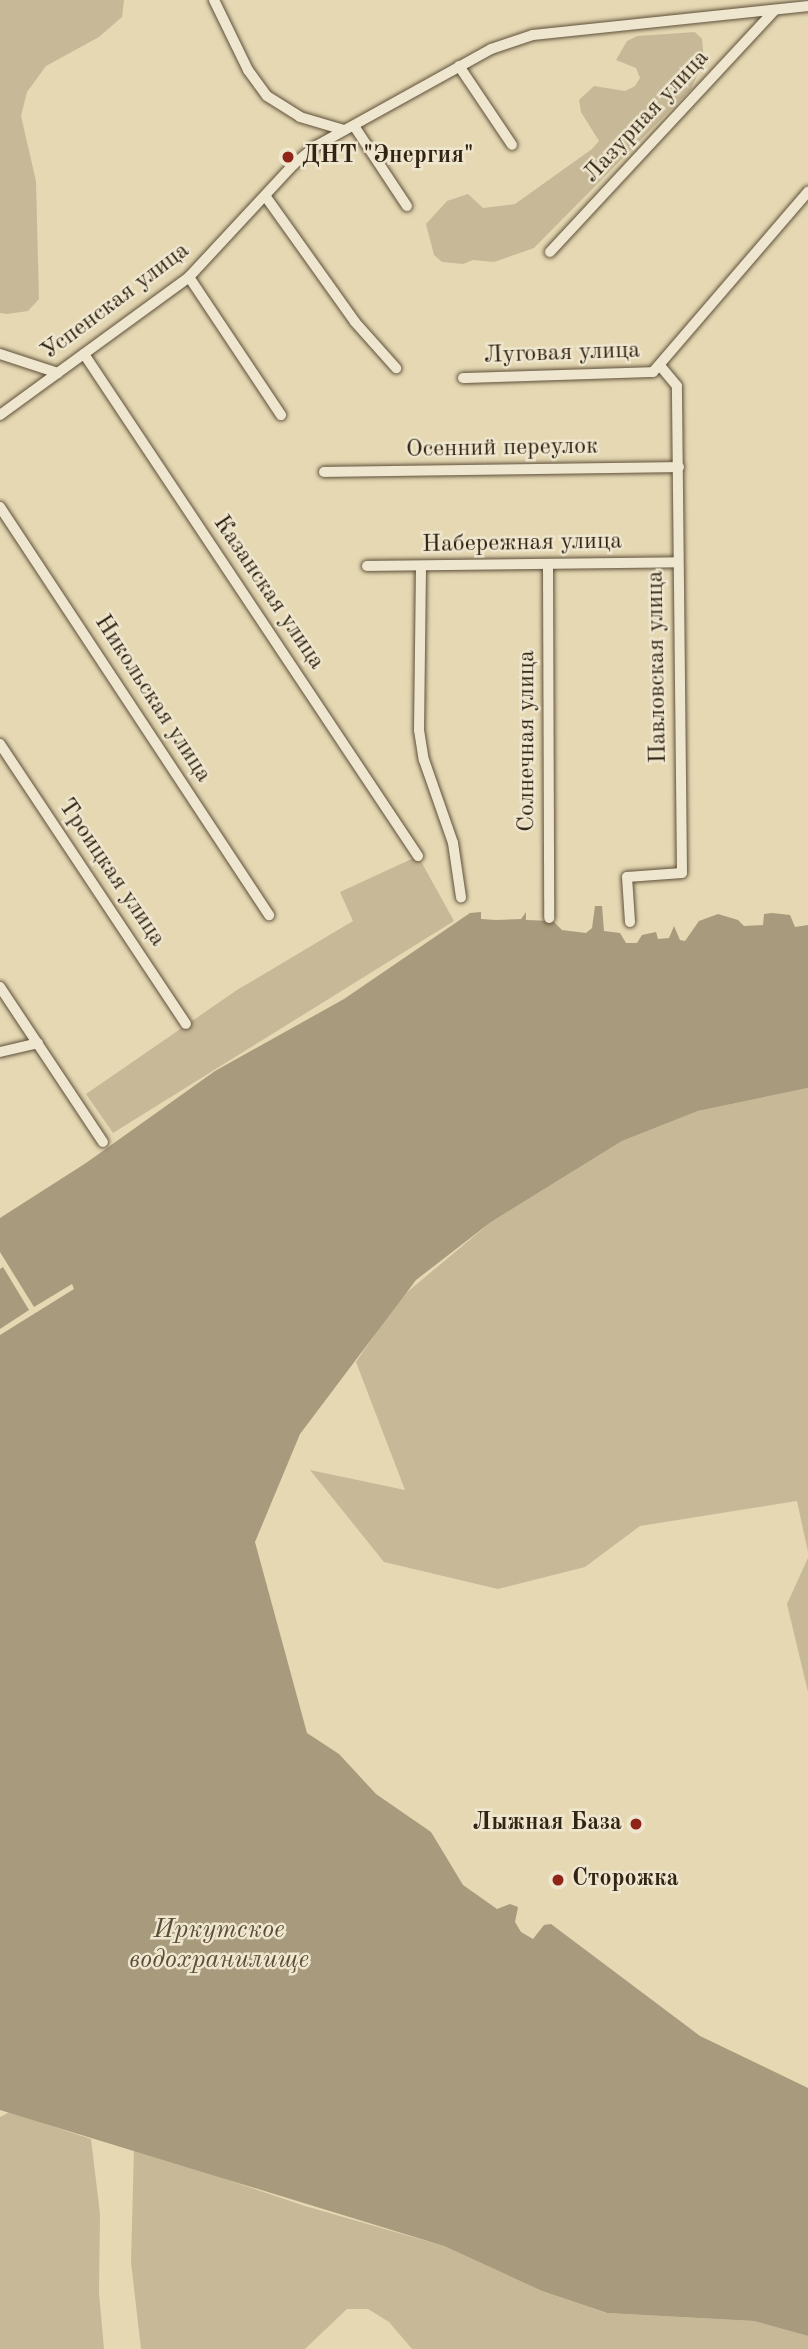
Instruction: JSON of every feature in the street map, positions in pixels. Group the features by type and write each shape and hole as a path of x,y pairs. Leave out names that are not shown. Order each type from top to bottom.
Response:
{"street":[{"path":"214,0 248,70 267,96 300,117 349,128 407,206"},
{"name":"Успенская улица","path":"0,415 189,277 266,197 293,164 349,128 491,49 533,35 808,6"},
{"name":"Лазурная улица","path":"550,251 775,10"},
{"path":"459,66 512,145"},
{"path":"660,366 808,192"},
{"path":"266,197 355,322 396,368"},
{"path":"189,277 281,415"},
{"path":"0,354 58,373"},
{"name":"Казанская улица","path":"84,354 418,856"},
{"name":"Луговая улица","path":"463,377 645,375 660,366"},
{"name":"Павловская улица","path":"630,922 627,877 682,873 677,386 660,366"},
{"name":"Осенний переулок","path":"324,472 679,467"},
{"name":"Никольская улица","path":"0,507 269,915"},
{"name":"Набережная улица","path":"367,566 678,562"},
{"name":"Солнечная улица","path":"548,564 549,918"},
{"path":"421,567 419,730 424,760 453,843 461,897"},
{"name":"Троицкая улица","path":"0,744 186,1024"},
{"path":"0,987 103,1142"},
{"path":"0,1052 38,1043"}],"shaded area":[{"path":"0,0 124,0 122,17 99,37 46,66 27,92 21,116 36,181 39,299 28,311 7,314 0,313"},
{"path":"695,32 702,39 704,60 691,89 534,248 494,262 442,262 434,255 426,224 447,201 468,194 483,208 515,204 592,149 599,141 581,112 579,100 594,86 625,91 635,86 640,78 636,68 616,60 627,41 637,36"},
{"path":"418,856 454,921 113,1133 86,1094 237,990 353,921 340,892"},
{"path":"808,1088 808,1552 797,1501 640,1526 585,1567 498,1589 384,1562 310,1470 405,1490 356,1362 399,1299 491,1222 622,1141 698,1111"},
{"path":"808,1558 808,1692 787,1604"},
{"path":"10,2112 91,2139 100,2214 99,2293 104,2349 0,2349 0,2117"},
{"path":"134,2148 305,2206 444,2246 542,2291 606,2313 754,2321 808,2336 808,2349 412,2349 389,2322 368,2309 347,2309 305,2349 141,2349 131,2262"}],"water":[{"name":"Иркутское водохранилище","path":"595,906 602,906 604,931 620,933 626,943 637,943 642,935 656,932 658,939 669,938 674,926 680,940 685,941 699,921 718,914 738,920 744,926 763,925 764,914 772,913 790,915 795,927 808,925 808,1088 698,1111 622,1141 491,1222 416,1280 300,1434 255,1542 307,1733 339,1754 376,1794 431,1832 463,1885 497,1909 510,1904 518,1907 515,1922 521,1932 533,1939 544,1925 551,1924 700,2036 808,2088 808,2336 754,2321 607,2313 542,2291 444,2246 0,2110 0,1218 86,1163 215,1071 344,999 470,913 481,912 481,919 496,920 521,919 526,912 526,920 553,921 562,930 586,933 592,928"}],"pier":[{"path":"0,1252 34,1307 72,1284 74,1289 0,1335 0,1329 29,1310 3,1267 0,1269"}],"place":[{"name":"ДНТ \"Энергия\"","path":"288,157"},
{"name":"Лыжная База","path":"636,1824"},
{"name":"Сторожка","path":"558,1880"}]}
